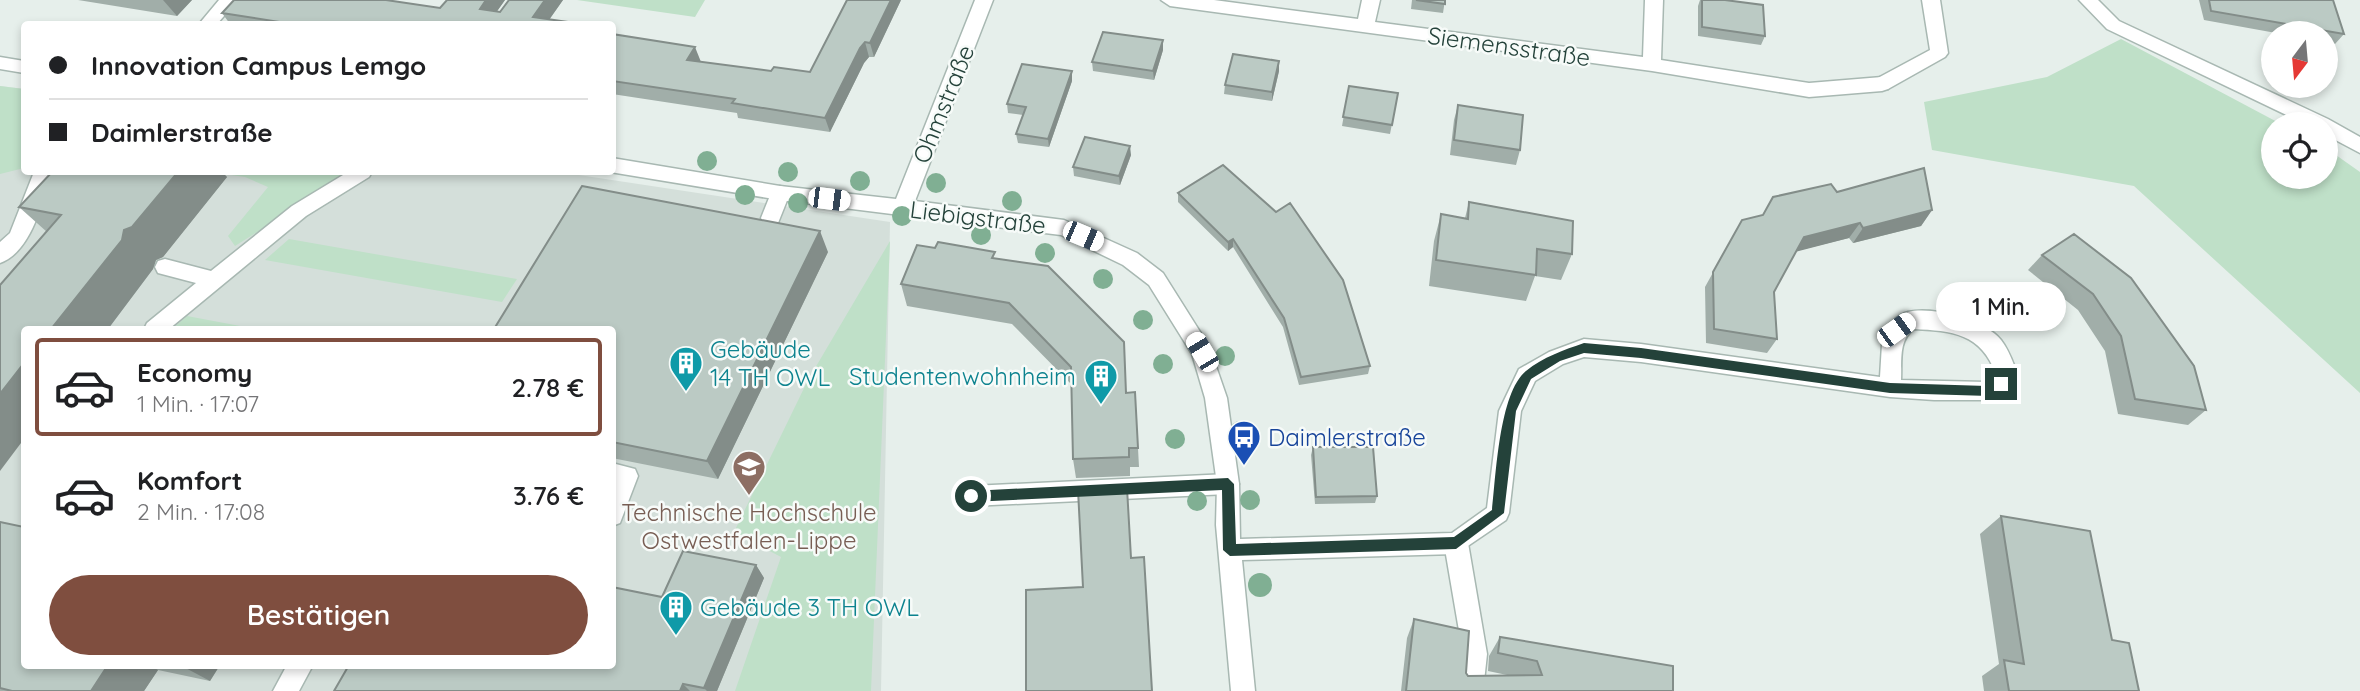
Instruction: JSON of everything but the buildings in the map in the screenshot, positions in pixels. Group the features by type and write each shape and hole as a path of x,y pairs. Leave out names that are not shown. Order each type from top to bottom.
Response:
{"street":[{"path":"210,21 229,0"},
{"name":"Ohmstraße","path":"902,208 984,0"},
{"name":"Siemensstraße","path":"1170,0 1652,65 1809,90 1882,84 1939,53 1931,0"},
{"path":"1365,26 1371,0"},
{"path":"1652,65 1654,0"},
{"path":"2088,0 2113,25 2296,112"},
{"path":"0,63 21,66"},
{"path":"2338,134 2360,146"},
{"name":"Liebigstraße","path":"616,166 780,193 1017,219 1064,228 1111,249 1156,279 1202,352 1216,398 1228,484 1230,550 1243,691"},
{"path":"0,256 42,175"},
{"path":"158,326 299,211 357,175"},
{"path":"771,218 780,193"},
{"path":"164,267 214,280"},
{"path":"1230,550 1456,543 1498,513 1510,411 1527,376 1556,358 1584,348 1641,353 1890,388 1989,391 2001,384 2007,375 1997,349 1975,330 1948,323 1910,320 1896,330 1892,344 1890,388"},
{"path":"616,474 627,476 616,505"},
{"path":"971,496 1228,484"},
{"path":"1456,543 1479,687"},
{"path":"285,691 299,669"}],"shaded area":[{"name":"Technische Hochschule Ostwestfalen-Lippe","path":"0,86 21,89 21,175 579,175 890,222 881,691 0,691"}],"green space":[{"path":"577,0 705,0 695,17"},
{"path":"2121,39 2261,113 2261,189 2338,189 2338,156 2360,172 2360,393 2134,186 1932,150 1924,102 2047,77"},
{"path":"0,86 21,89 21,169 0,174"},
{"path":"231,175 343,175 339,180 235,246 228,236 268,187 245,177"},
{"path":"289,239 517,279 502,302 265,260"},
{"path":"890,241 871,691 735,691 781,557 734,532 808,380"},
{"path":"187,316 240,326 175,326"}],"place":[{"name":"Gebäude 14 TH OWL","path":"686,393"},
{"name":"Studentenwohnheim","path":"1101,406"},
{"name":"Daimlerstraße","path":"1244,467"},
{"name":"Technische Hochschule Ostwestfalen-Lippe","path":"749,497"},
{"name":"Gebäude 3 TH OWL","path":"676,637"}],"route":[{"path":"971,496 1228,484 1227,525 1230,550 1456,543 1498,513 1510,411 1527,376 1556,358 1584,348 1641,353 1890,388 1989,391 2001,384"}]}
